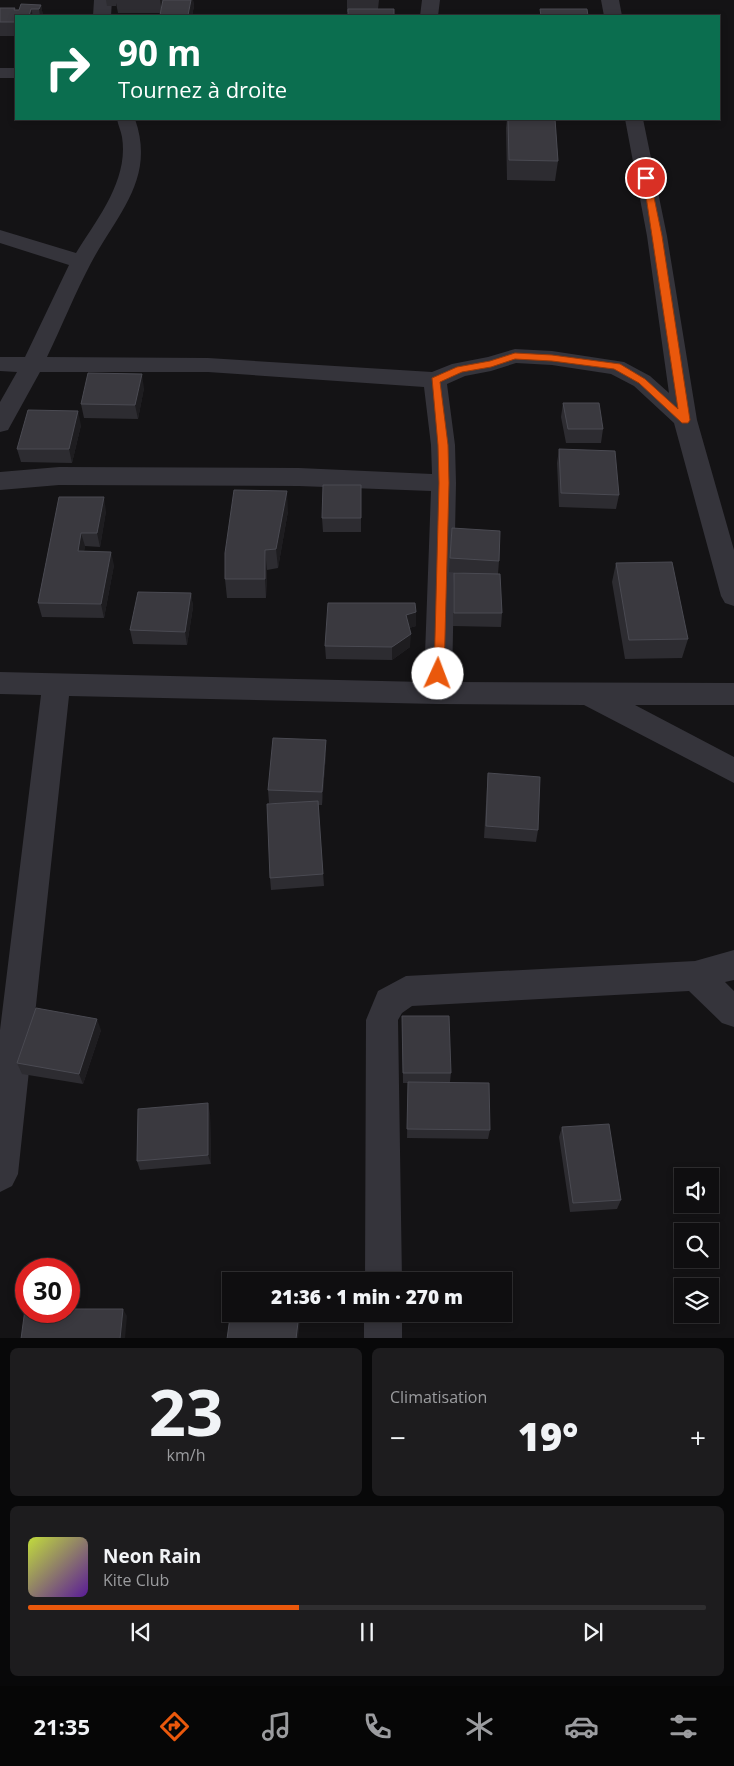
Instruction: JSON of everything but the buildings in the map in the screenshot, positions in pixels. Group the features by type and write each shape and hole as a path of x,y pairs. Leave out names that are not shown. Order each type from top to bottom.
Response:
{"street":[{"path":"102,15 103,0"},
{"path":"429,15 431,0"},
{"path":"610,0 613,15"},
{"path":"0,74 15,73"},
{"path":"0,424 33,362 81,262 120,199 132,164 132,137 126,120"},
{"path":"634,120 657,236 685,420 734,596"},
{"path":"0,236 81,262"},
{"path":"0,364 33,362 208,365 435,380 460,369 491,364 515,356 552,358 616,367 642,381 685,420"},
{"path":"435,380 443,445 444,483 438,693"},
{"path":"0,480 68,476 299,477 444,483"},
{"path":"0,683 438,693 734,694"},
{"path":"0,1174 56,684"},
{"path":"587,694 734,771"},
{"path":"383,1272 382,1020 390,1002 406,992 695,976 734,965"},
{"path":"695,976 734,1012"},
{"path":"383,1322 383,1338"}],"route":[{"path":"438,674 444,483 439,399 435,380 460,369 491,364 515,356 552,358 616,367 642,381 685,420 657,236 646,178"}]}
